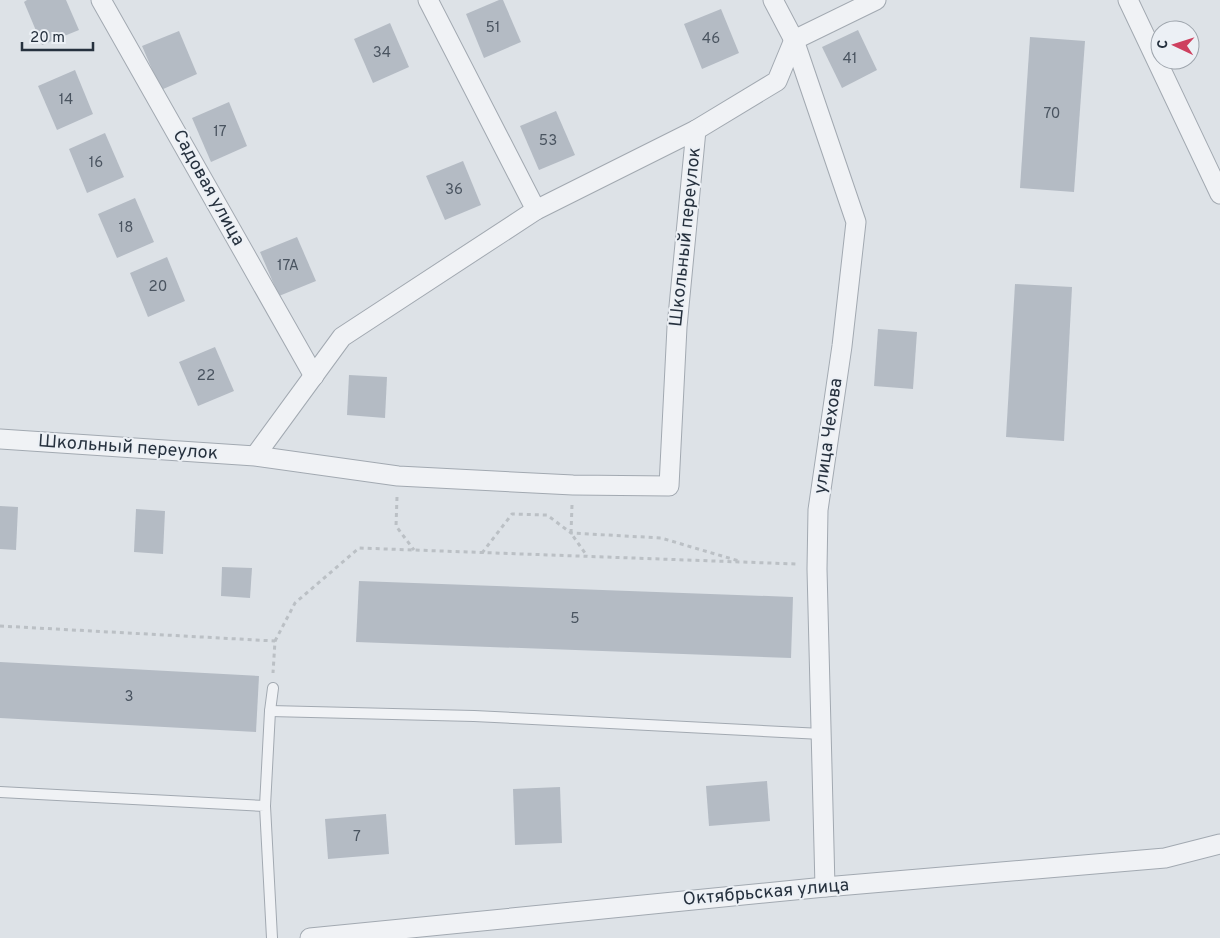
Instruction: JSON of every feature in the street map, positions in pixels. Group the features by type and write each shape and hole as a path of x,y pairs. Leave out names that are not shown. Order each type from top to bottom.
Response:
{"street":[{"name":"Садовая улица","path":"101,0 314,376"},
{"path":"428,0 536,210"},
{"name":"улица Чехова","path":"773,0 794,40 856,222 842,346 818,510 817,569 825,887"},
{"path":"696,130 777,81 794,40 876,0"},
{"path":"1128,0 1220,194"},
{"name":"Школьный переулок","path":"255,456 342,337 536,210 696,130"},
{"name":"Школьный переулок","path":"0,439 255,456 398,476 573,484 669,486 677,327 696,130"},
{"name":"Октябрьская улица","path":"310,938 825,887 1165,858 1220,844"}],"lane":[{"path":"272,938 265,806 273,688"},
{"path":"270,711 474,716 822,734"},
{"path":"0,792 265,806"}],"path":[{"path":"398,476 396,526 414,550"},
{"path":"571,532 573,484"},
{"path":"482,553 512,514 548,515 571,532 587,557"},
{"path":"571,532 661,538 744,562"},
{"path":"273,688 275,641 295,603 358,548 813,565 817,569"},
{"path":"0,626 275,641"}],"building":[{"path":"27,0 66,0 79,30 42,45 24,2"},
{"path":"503,0 521,42 484,58 466,14"},
{"path":"721,9 739,53 702,69 684,24"},
{"path":"390,23 409,67 373,83 354,39"},
{"path":"858,30 877,70 842,88 822,47"},
{"path":"179,31 197,74 161,90 142,46"},
{"path":"1030,37 1085,41 1074,192 1020,188"},
{"path":"75,70 93,114 57,130 38,86"},
{"path":"229,102 247,146 211,162 192,118"},
{"path":"556,111 575,155 539,170 520,126"},
{"path":"105,133 124,177 87,193 69,149"},
{"path":"463,161 481,205 445,220 426,176"},
{"path":"135,198 154,242 117,258 98,214"},
{"path":"297,237 316,281 279,296 260,252"},
{"path":"167,257 185,301 148,317 130,273"},
{"path":"1015,284 1072,287 1064,441 1006,437"},
{"path":"878,329 917,332 913,389 874,386"},
{"path":"215,347 234,391 198,406 179,362"},
{"path":"349,375 387,377 385,418 347,415"},
{"path":"0,506 18,507 16,550 0,549"},
{"path":"136,509 165,511 163,554 134,552"},
{"path":"222,567 252,568 250,598 221,596"},
{"path":"359,581 793,597 791,658 356,642"},
{"path":"0,662 259,676 256,732 0,718"},
{"path":"767,781 770,821 709,826 706,786"},
{"path":"560,787 562,843 515,845 513,789"},
{"path":"386,814 389,854 328,859 325,819"}]}
